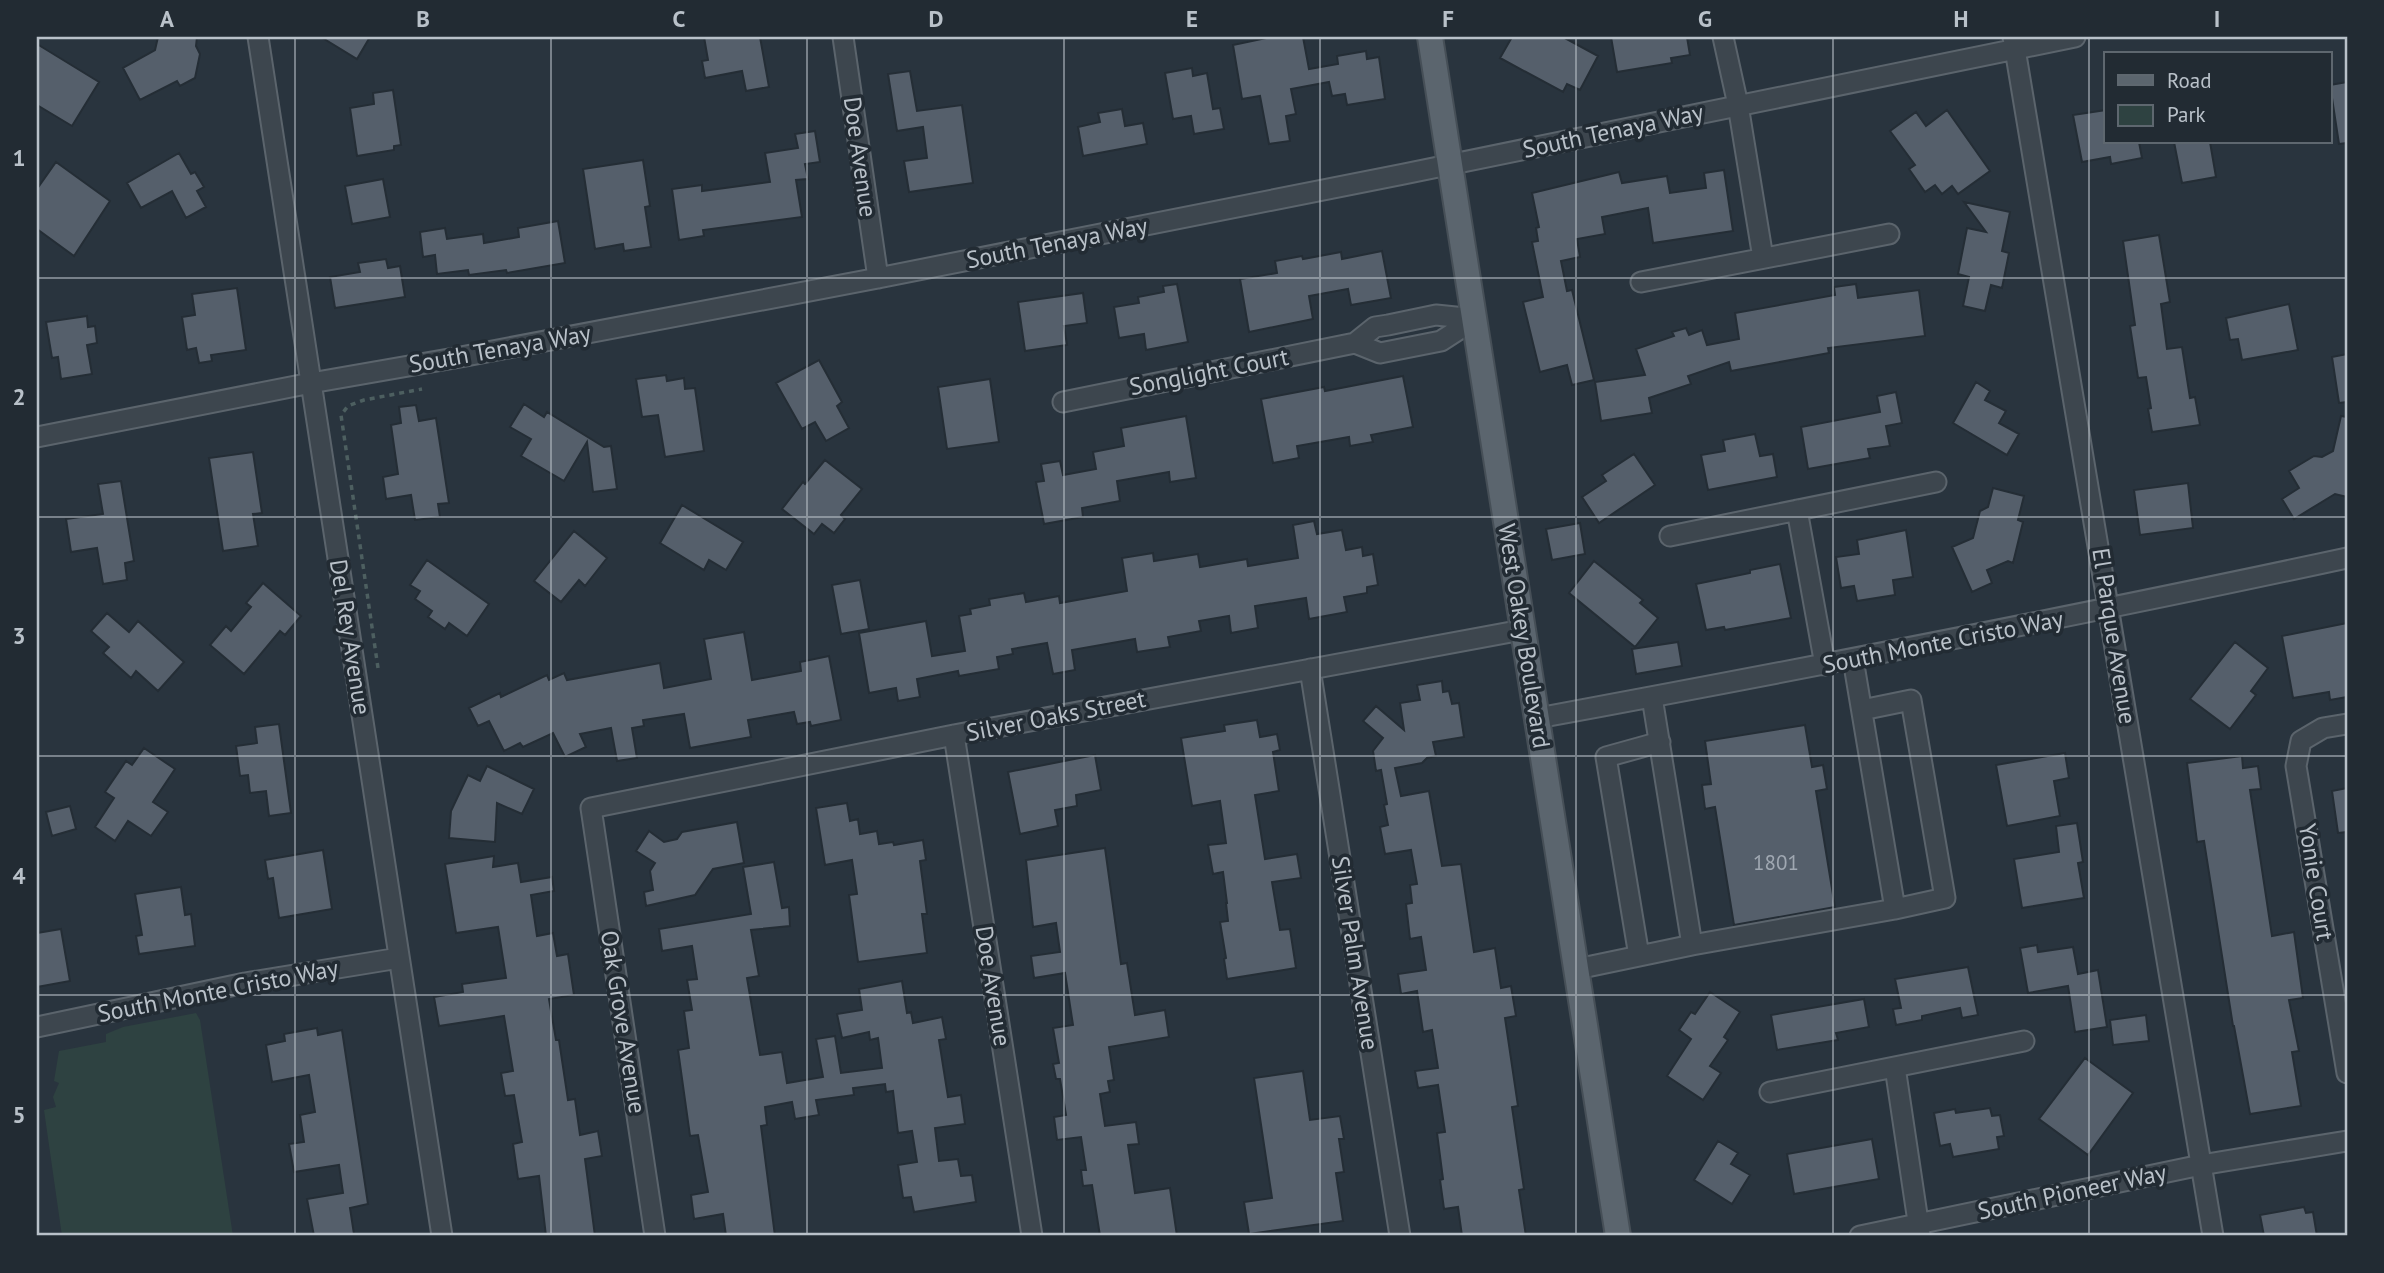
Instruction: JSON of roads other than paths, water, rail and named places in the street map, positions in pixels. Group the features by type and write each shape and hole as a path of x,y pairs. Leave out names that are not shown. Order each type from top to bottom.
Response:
{"main road":[{"name":"West Oakey Boulevard","path":"1430,37 1618,1236"}],"street":[{"name":"Del Rey Avenue","path":"258,37 442,1236"},
{"name":"Doe Avenue","path":"843,37 878,278"},
{"path":"1723,37 1738,105 1763,258"},
{"name":"South Tenaya Way","path":"37,437 311,383 878,278 1451,164 1738,105 2014,43 2076,37"},
{"name":"El Parque Avenue","path":"2014,43 2213,1236"},
{"path":"1641,282 1889,234"},
{"name":"Songlight Court","path":"1063,402 1355,343 1376,327 1436,315 1475,319"},
{"name":"Songlight Court","path":"1355,343 1380,353 1407,348 1441,341 1475,319"},
{"path":"1402,322 1407,348"},
{"path":"1670,536 1936,482"},
{"path":"1797,510 1825,665"},
{"name":"South Monte Cristo Way","path":"1538,718 2109,609 2347,558"},
{"name":"Silver Oaks Street","path":"591,807 954,735 1522,630"},
{"path":"1853,659 1895,909"},
{"name":"Silver Palm Avenue","path":"1310,669 1400,1236"},
{"path":"1652,697 1692,945"},
{"path":"1577,970 1692,945 1945,898 1911,700 1861,710"},
{"name":"Yonie Court","path":"2347,724 2323,728 2301,741 2297,766 2347,1073"},
{"name":"Doe Avenue","path":"954,735 1032,1236"},
{"path":"1639,956 1606,757 1660,742"},
{"name":"Oak Grove Avenue","path":"591,807 655,1236"},
{"name":"South Monte Cristo Way","path":"37,1027 246,983 399,958"},
{"path":"1770,1092 2024,1041"},
{"path":"1895,1067 1919,1230"},
{"path":"2202,1165 2347,1142"},
{"name":"South Pioneer Way","path":"1860,1236 1919,1230 2202,1165"}]}
